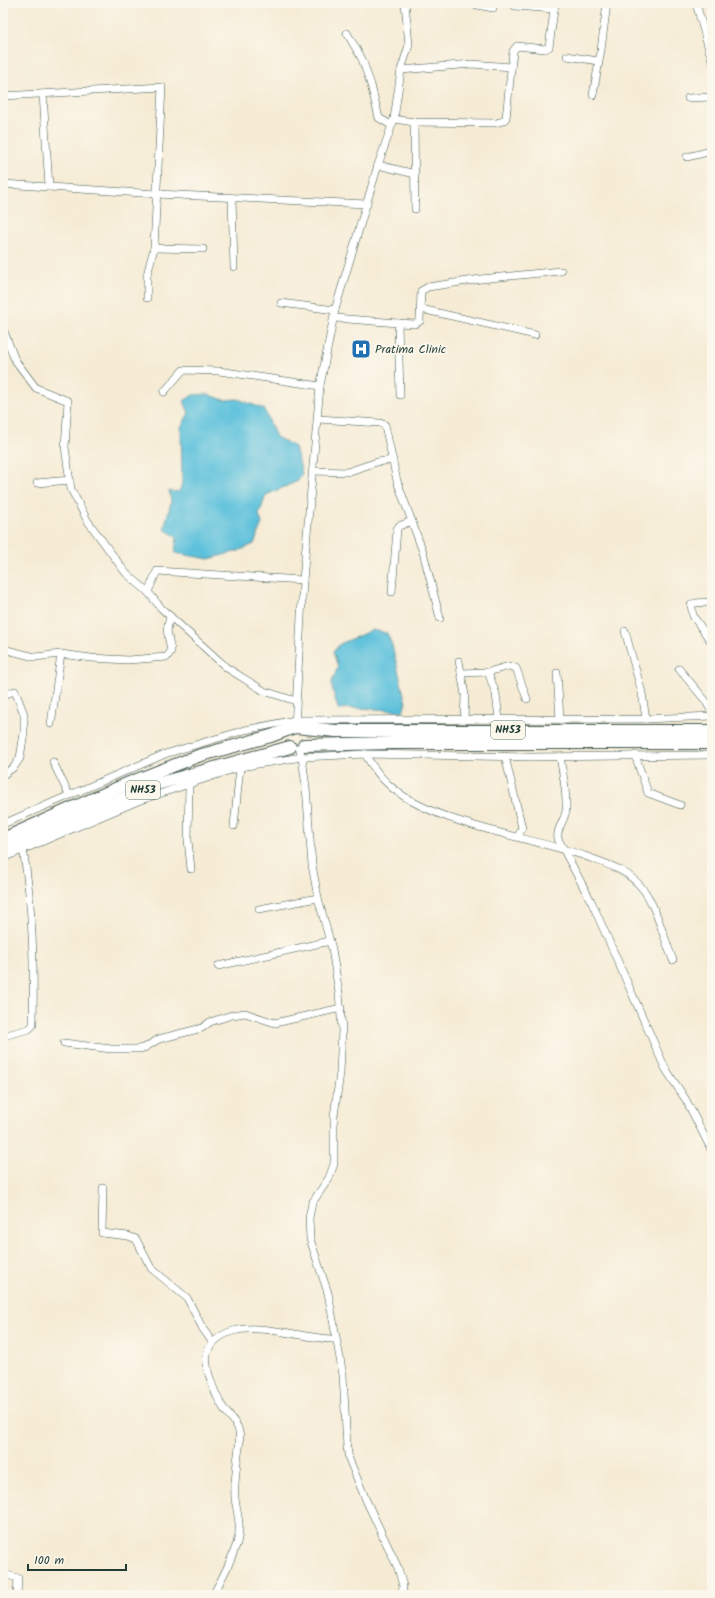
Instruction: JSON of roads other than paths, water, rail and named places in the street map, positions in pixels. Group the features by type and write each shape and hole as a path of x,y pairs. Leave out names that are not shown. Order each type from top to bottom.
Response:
{"highway":[{"name":"NH53","path":"3,839 129,783 198,756 295,727 336,731 712,731"},
{"path":"295,727 307,738 299,749 286,741 295,727"},
{"name":"NH53","path":"3,850 157,784 299,749 393,743 712,743"}],"street":[{"path":"295,727 303,580 320,386 335,318 335,310 392,122 401,70 409,45 405,3"},
{"path":"467,3 493,8"},
{"path":"593,95 607,3"},
{"path":"696,3 712,60"},
{"path":"347,33 362,59 371,85 379,118 392,122 496,123 503,121 506,118 513,51 517,46 544,49 550,47 554,6 514,6"},
{"path":"567,56 598,61"},
{"path":"401,70 472,64 511,67"},
{"path":"3,96 162,87 154,248 147,275 147,298"},
{"path":"43,94 49,187"},
{"path":"688,98 712,97"},
{"path":"414,122 415,209"},
{"path":"687,157 712,151"},
{"path":"378,165 415,174"},
{"path":"3,184 157,194 367,204"},
{"path":"232,198 234,267"},
{"path":"154,248 203,249"},
{"path":"335,318 415,324 421,318 421,291 428,287 481,279 561,271"},
{"path":"281,303 335,310"},
{"path":"421,309 535,335"},
{"path":"398,323 400,395"},
{"path":"3,329 15,360 36,388 68,401 65,447 71,489 87,520 125,572 148,592 161,608 227,668 264,691 296,701"},
{"path":"164,392 183,370 220,371 320,386"},
{"path":"318,419 380,423 385,425 397,481 423,552 440,618"},
{"path":"313,471 347,472 377,462 392,460"},
{"path":"38,483 70,480"},
{"path":"392,592 397,529 399,526 412,521"},
{"path":"148,592 157,571 303,580"},
{"path":"712,602 695,602 691,605 693,616 712,643"},
{"path":"3,648 35,656 61,654 91,658 128,660 166,657 171,651 167,630 170,616"},
{"path":"625,631 642,693 646,719"},
{"path":"51,724 61,654"},
{"path":"459,661 465,695 464,720"},
{"path":"461,673 488,672 509,666 516,668 527,699"},
{"path":"679,669 705,700 712,712"},
{"path":"488,672 496,694 499,719"},
{"path":"558,672 560,719"},
{"path":"3,694 15,691 24,714 20,758 14,767 3,775"},
{"path":"3,824 165,754 245,730 464,720 646,719 712,716"},
{"path":"299,749 312,865 318,898 330,941 341,1008 342,1050 334,1116 334,1164 329,1178 312,1203 309,1218 312,1248 328,1293 335,1339 343,1375 349,1459 366,1500 398,1568 402,1586 402,1595"},
{"path":"3,858 138,801 299,749 365,754 560,757 712,755"},
{"path":"365,754 376,772 390,786 406,798 460,821 562,848 617,867 642,888 649,900 673,960"},
{"path":"636,755 648,793 680,805"},
{"path":"505,756 522,828 518,837"},
{"path":"560,757 564,780 566,811 557,835 562,848 589,897 665,1068 686,1100 712,1151"},
{"path":"53,762 68,795"},
{"path":"234,826 240,767"},
{"path":"189,784 188,840 191,869"},
{"path":"3,1036 29,1029 33,1025 33,933 23,849"},
{"path":"259,909 318,898"},
{"path":"218,966 330,941"},
{"path":"64,1043 110,1049 138,1049 144,1048 159,1039 202,1028 210,1022 232,1015 245,1013 275,1023 341,1008"},
{"path":"103,1188 102,1233 128,1236 136,1240 151,1268 187,1298 203,1329 213,1343"},
{"path":"212,1595 221,1579 237,1542 240,1522 235,1498 238,1432 214,1390 206,1355 213,1343 218,1338 232,1331 267,1330 320,1339 335,1339"},
{"path":"3,1574 18,1578 17,1595"}],"water":[{"path":"207,394 224,400 238,399 264,409 276,437 295,447 302,473 298,481 266,495 259,515 262,523 254,544 238,551 209,559 175,553 177,537 164,529 171,502 169,491 179,492 182,483 181,427 189,413 184,401 193,395"},
{"path":"372,630 387,633 392,645 406,703 403,711 360,708 338,709 331,684 338,667 333,652 340,644"}],"place":[{"name":"Pratima Clinic","path":"361,349"}]}
